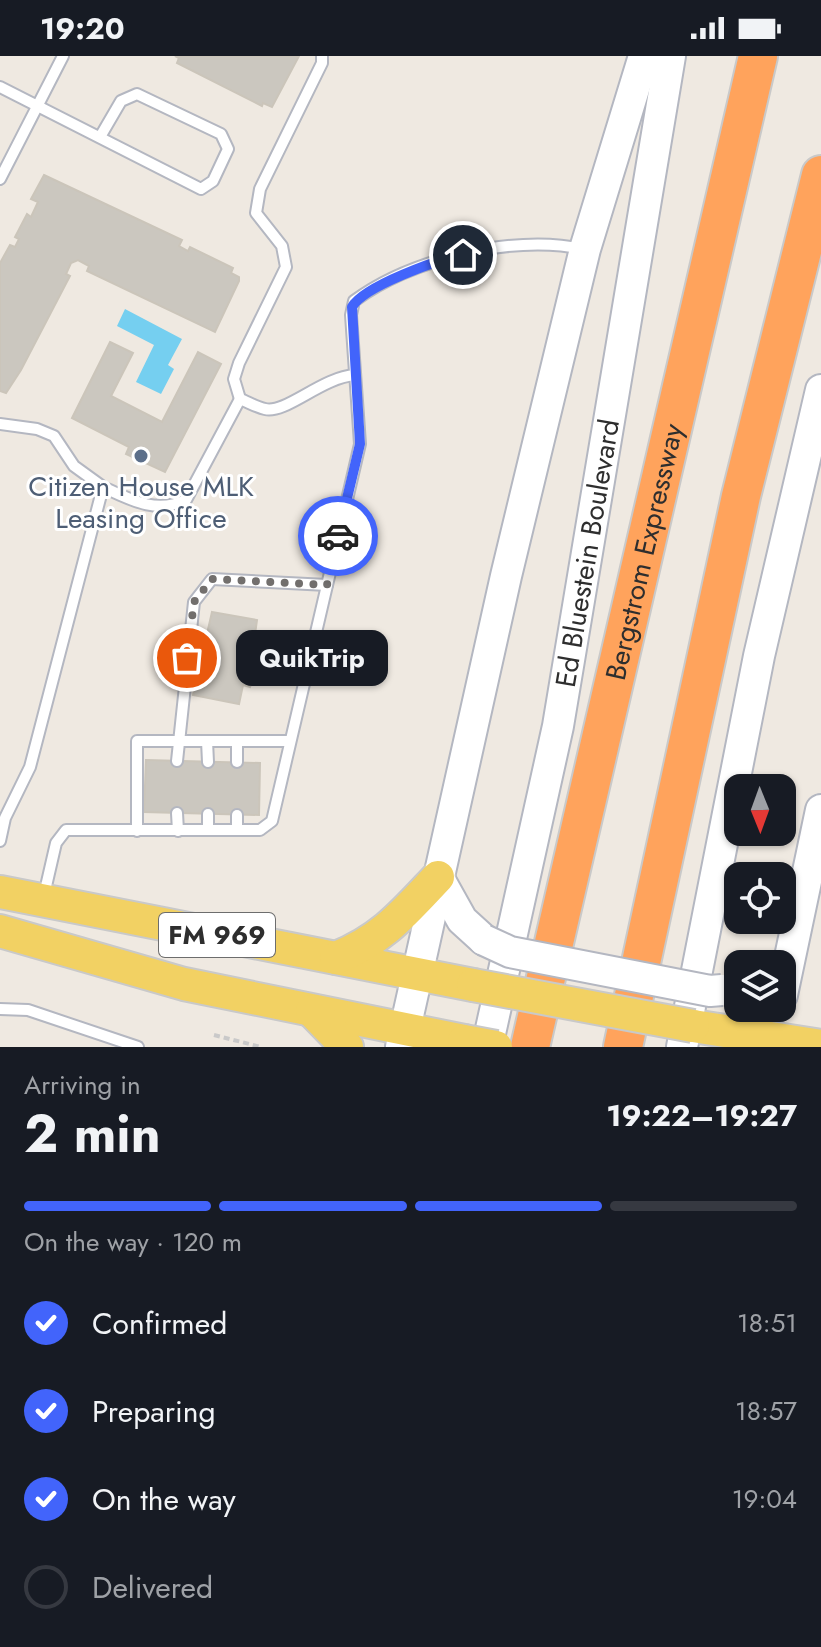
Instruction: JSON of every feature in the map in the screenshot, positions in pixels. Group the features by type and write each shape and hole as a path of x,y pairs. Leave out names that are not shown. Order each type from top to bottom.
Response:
{"highway":[{"name":"Bergstrom Expressway","path":"530,1047 758,56"},
{"path":"623,1047 741,496 821,175"}],"main road":[{"path":"402,1039 585,249 644,56"},
{"name":"Ed Bluestein Boulevard","path":"475,1044 558,726 670,56"},
{"path":"688,1036 759,656 821,390"},
{"path":"792,950 821,810"},
{"path":"438,877 462,920 484,940 510,952 710,991 724,988"},
{"path":"336,958 388,931 438,877"},
{"name":"FM 969","path":"0,892 473,985 688,1036 774,1031 821,1046"},
{"path":"0,912 21,915 32,912 42,900"},
{"name":"FM 969","path":"0,931 184,984 312,1011 402,1039 496,1047"},
{"path":"780,950 795,936"},
{"path":"312,1011 347,1047"}],"lane":[{"path":"0,179 63,56"},
{"path":"0,424 37,429 54,436 74,466 103,487 139,504 172,506 186,500 240,399 234,379 239,363 286,267 282,246 256,213 260,189 322,63 322,56"},
{"path":"0,87 201,189 213,181 228,149 221,134 137,94 121,101 100,137"},
{"path":"42,900 56,843 66,830 265,829 272,821 360,444 351,315 354,301 434,260 550,242 585,249"},
{"path":"240,399 268,410 294,401 338,376 355,375"},
{"path":"0,841 5,818 30,767 103,487"},
{"path":"177,761 194,602 212,579 327,585"},
{"path":"137,831 137,741 290,741"},
{"path":"207,741 208,762"},
{"path":"237,741 237,762"},
{"path":"177,813 178,831"},
{"path":"208,814 208,830"},
{"path":"237,815 237,830"},
{"path":"0,1009 28,1010 137,1047"}],"path":[{"path":"214,1035 261,1047"}],"water":[{"path":"125,309 182,339 168,365 174,369 161,394 136,382 154,345 117,326"}],"building":[{"path":"175,56 299,56 272,107 263,103 262,106 177,63 179,58"},
{"path":"44,175 182,240 179,246 188,251 190,247 233,268 231,273 239,277 239,281 215,332 87,271 89,266 78,260 71,263 66,274 70,276 21,370 6,393 0,391 0,263 10,245 15,247 19,239 15,237 27,214 31,217 38,202 31,199"},
{"path":"110,342 133,353 111,396 162,422 198,352 221,364 165,472 126,454 129,447 72,418"},
{"path":"212,612 257,620 254,641 261,641 262,657 250,687 243,685 239,704 193,695"},
{"path":"146,760 260,763 259,815 144,812"}],"way so far":[{"path":"187,658 194,602 212,579 327,585 338,536"}],"place":[{"name":"Citizen House MLK Leasing Office","path":"141,456"},
{"name":"QuikTrip","path":"187,658"}],"route":[{"path":"338,536 360,444 351,315 354,301 434,260 463,255"}]}
